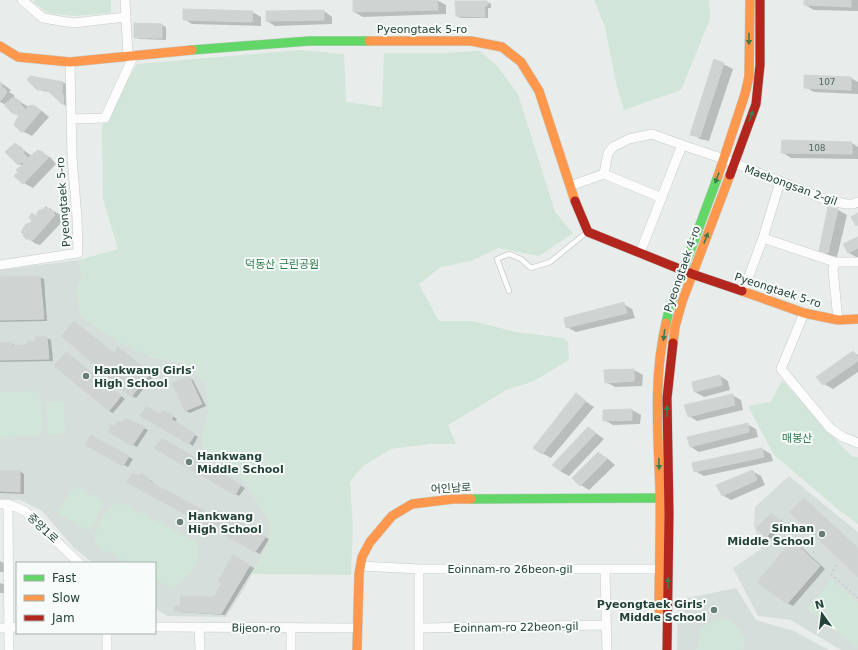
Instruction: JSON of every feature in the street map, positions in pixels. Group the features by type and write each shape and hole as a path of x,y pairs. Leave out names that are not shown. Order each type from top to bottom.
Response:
{"street":[{"path":"22,0 43,18 73,23 126,18"},
{"path":"72,119 105,118 131,56 125,0"},
{"name":"Pyeongtaek 4-ro","path":"667,650 669,514 667,398 675,327 688,272 745,94 749,77 750,0"},
{"name":"Pyeongtaek 4-ro","path":"658,650 660,498 657,398 667,317 688,272 734,163 756,104 761,62 760,0"},
{"name":"Pyeongtaek 5-ro","path":"0,46 18,57 70,62 309,40 436,42 472,41 502,47 521,62 539,92 570,186 588,232 688,272 804,313 838,320 858,319"},
{"name":"Pyeongtaek 5-ro","path":"0,265 78,253 72,157 70,62"},
{"name":"Maebongsan 2-gil","path":"604,174 608,153 613,147 629,139 652,134 724,159 827,200 846,204 858,202"},
{"path":"640,253 682,145"},
{"path":"570,186 604,174 662,198"},
{"path":"742,292 762,238 780,182"},
{"path":"762,238 835,262 858,262"},
{"path":"835,262 833,270 838,320"},
{"path":"804,313 781,369 830,428 843,437 858,443"},
{"name":"어인남로","path":"357,650 362,557 370,542 392,516 412,504 453,499 660,498"},
{"path":"4,504 9,650"},
{"name":"중앙1로","path":"4,504 25,511 78,562"},
{"name":"Eoinnam-ro 26beon-gil","path":"361,566 419,569 659,569"},
{"path":"419,569 419,650"},
{"path":"605,570 607,650"},
{"name":"Eoinnam-ro 22beon-gil","path":"420,628 606,625"},
{"name":"Bijeon-ro","path":"156,627 357,628"},
{"path":"200,627 200,650"},
{"path":"290,628 291,650"},
{"path":"107,634 108,650"}],"lane":[{"path":"509,291 497,259 509,254 521,259 531,268 550,262 588,232"}],"path":[{"path":"781,521 784,516"},
{"path":"836,565 830,574 858,598"}],"shaded area":[{"path":"79,260 82,278 77,288 149,357 183,362 206,383 209,412 202,438 202,446 245,481 270,523 270,536 266,549 244,589 226,617 167,616 156,609 156,562 92,562 73,547 42,511 20,500 0,500 0,270"},
{"path":"789,476 858,532 858,650 841,650 791,620 758,616 733,568 761,549 754,526 755,507"},
{"name":"Pyeongtaek Girls' Middle School","path":"736,588 756,620 794,631 829,650 677,650 678,600"}],"green space":[{"path":"35,0 111,0 111,13 74,16 48,13 33,2"},
{"path":"594,0 709,0 710,19 681,90 624,110 616,83 605,27"},
{"name":"덕동산 근린공원","path":"299,50 344,54 346,102 382,107 384,53 480,51 498,67 518,94 555,212 573,233 539,256 498,248 471,261 441,267 419,284 439,321 473,321 516,332 564,338 568,343 569,360 532,382 508,389 448,425 456,444 430,444 391,449 363,466 350,482 353,527 351,575 252,574 266,549 270,536 270,523 245,481 202,446 202,438 209,412 206,383 183,362 149,357 106,334 79,315 77,288 82,278 79,260 118,249 103,199 102,126 137,64"},
{"name":"매봉산","path":"782,380 852,457 858,457 858,524 840,511 774,455 748,406 771,402"},
{"path":"37,391 40,394 44,431 38,436 0,437 0,392"},
{"path":"64,401 65,434 48,435 46,402"},
{"path":"75,486 105,502 89,531 58,513"},
{"path":"120,502 198,543 198,555 194,566 180,583 172,588 156,580 156,562 126,562 94,544 101,519 114,505"},
{"path":"832,580 858,603 858,648 807,608"},
{"path":"724,618 735,624 745,640 743,650 696,650 701,630 709,622"}],"building":[{"path":"353,0 437,0 438,10 353,12"},
{"path":"804,0 851,0 851,7 804,5"},
{"path":"455,1 487,1 487,6 484,6 485,17 456,16"},
{"path":"183,9 253,11 252,22 183,20"},
{"path":"324,10 324,20 266,21 266,11"},
{"path":"134,23 162,24 162,38 134,38"},
{"path":"714,59 724,63 700,137 690,135"},
{"path":"804,75 851,77 851,90 804,88"},
{"path":"30,76 63,82 63,105 47,90 37,90 27,80"},
{"path":"0,82 3,84 1,86 7,92 0,101"},
{"path":"13,97 20,101 20,104 26,110 28,106 34,105 41,111 23,132 21,132 14,125 18,117 20,117 14,113 13,114 5,106 5,104"},
{"path":"782,140 852,142 852,154 781,153"},
{"path":"15,143 22,148 24,151 23,153 29,159 30,156 38,150 41,152 42,151 48,158 23,184 14,176 18,172 16,170 23,166 22,165 24,163 21,162 18,165 5,152"},
{"path":"46,206 54,212 53,213 55,215 35,238 31,241 28,238 27,240 21,232 26,224 32,221 29,217 32,213 36,216 38,211 41,209 42,210"},
{"path":"828,207 838,209 828,253 819,251"},
{"path":"858,213 858,225 856,226 851,217"},
{"path":"858,237 858,248 848,253 843,244"},
{"path":"0,276 40,276 44,319 0,320"},
{"path":"624,302 627,313 566,328 564,318"},
{"path":"74,321 114,353 118,347 151,373 131,397 61,336"},
{"path":"35,336 47,337 49,359 0,360 0,342 12,342 13,346 26,345 27,342 35,341"},
{"path":"853,351 858,357 858,361 823,385 816,377"},
{"path":"66,352 121,396 109,411 54,366"},
{"path":"634,369 634,381 605,383 604,370"},
{"path":"720,375 722,385 694,392 692,382"},
{"path":"189,376 202,404 185,411 172,383"},
{"path":"576,393 586,401 542,454 533,448"},
{"path":"733,394 735,405 688,417 684,405"},
{"path":"146,406 160,414 163,410 174,416 171,419 195,434 189,444 140,416"},
{"path":"632,409 632,420 603,421 603,410"},
{"path":"125,418 145,427 132,446 108,432 111,425 114,427 118,421 122,423"},
{"path":"748,423 749,432 690,447 687,437"},
{"path":"588,427 596,433 560,471 552,465"},
{"path":"91,435 129,456 123,466 85,445"},
{"path":"162,438 241,485 235,495 154,448"},
{"path":"762,448 764,457 694,472 692,463"},
{"path":"598,452 607,459 580,486 572,478"},
{"path":"0,470 20,470 20,492 0,491"},
{"path":"753,470 757,480 722,496 716,485"},
{"path":"133,473 139,476 141,473 150,479 149,481 212,515 215,509 266,536 255,552 126,482"},
{"path":"804,498 858,548 858,577 789,512"},
{"path":"771,513 784,524 780,528 777,526 766,537 756,528"},
{"path":"792,540 820,566 787,604 757,582"},
{"path":"233,555 250,565 221,614 174,611 174,606 180,606 181,596 214,597 222,582 218,581"}],"traffic: fast":[{"path":"192,50 309,41 369,41"},
{"path":"666,323 670,306 718,176"},
{"path":"471,499 660,498"}],"traffic: slow":[{"path":"718,176 745,94 749,77 750,0"},
{"path":"369,41 471,41 502,47 521,62 539,91 575,201"},
{"path":"0,46 18,57 70,62 192,50"},
{"path":"673,343 675,327 682,302 730,175"},
{"path":"742,291 804,313 838,320 858,319"},
{"path":"659,610 660,506 657,406 659,364 666,323"},
{"path":"357,650 359,574 362,557 370,542 392,516 412,504 453,499 471,499"}],"traffic: jam":[{"path":"730,175 756,104 760,65 760,0"},
{"path":"575,201 588,232 692,274 742,291"},
{"path":"667,650 669,513 667,398 673,343"}],"place":[{"name":"Hankwang Girls' High School","path":"86,376"},
{"name":"Hankwang Middle School","path":"189,462"},
{"name":"Hankwang High School","path":"180,522"},
{"name":"Sinhan Middle School","path":"822,534"},
{"name":"Pyeongtaek Girls' Middle School","path":"714,610"}]}
